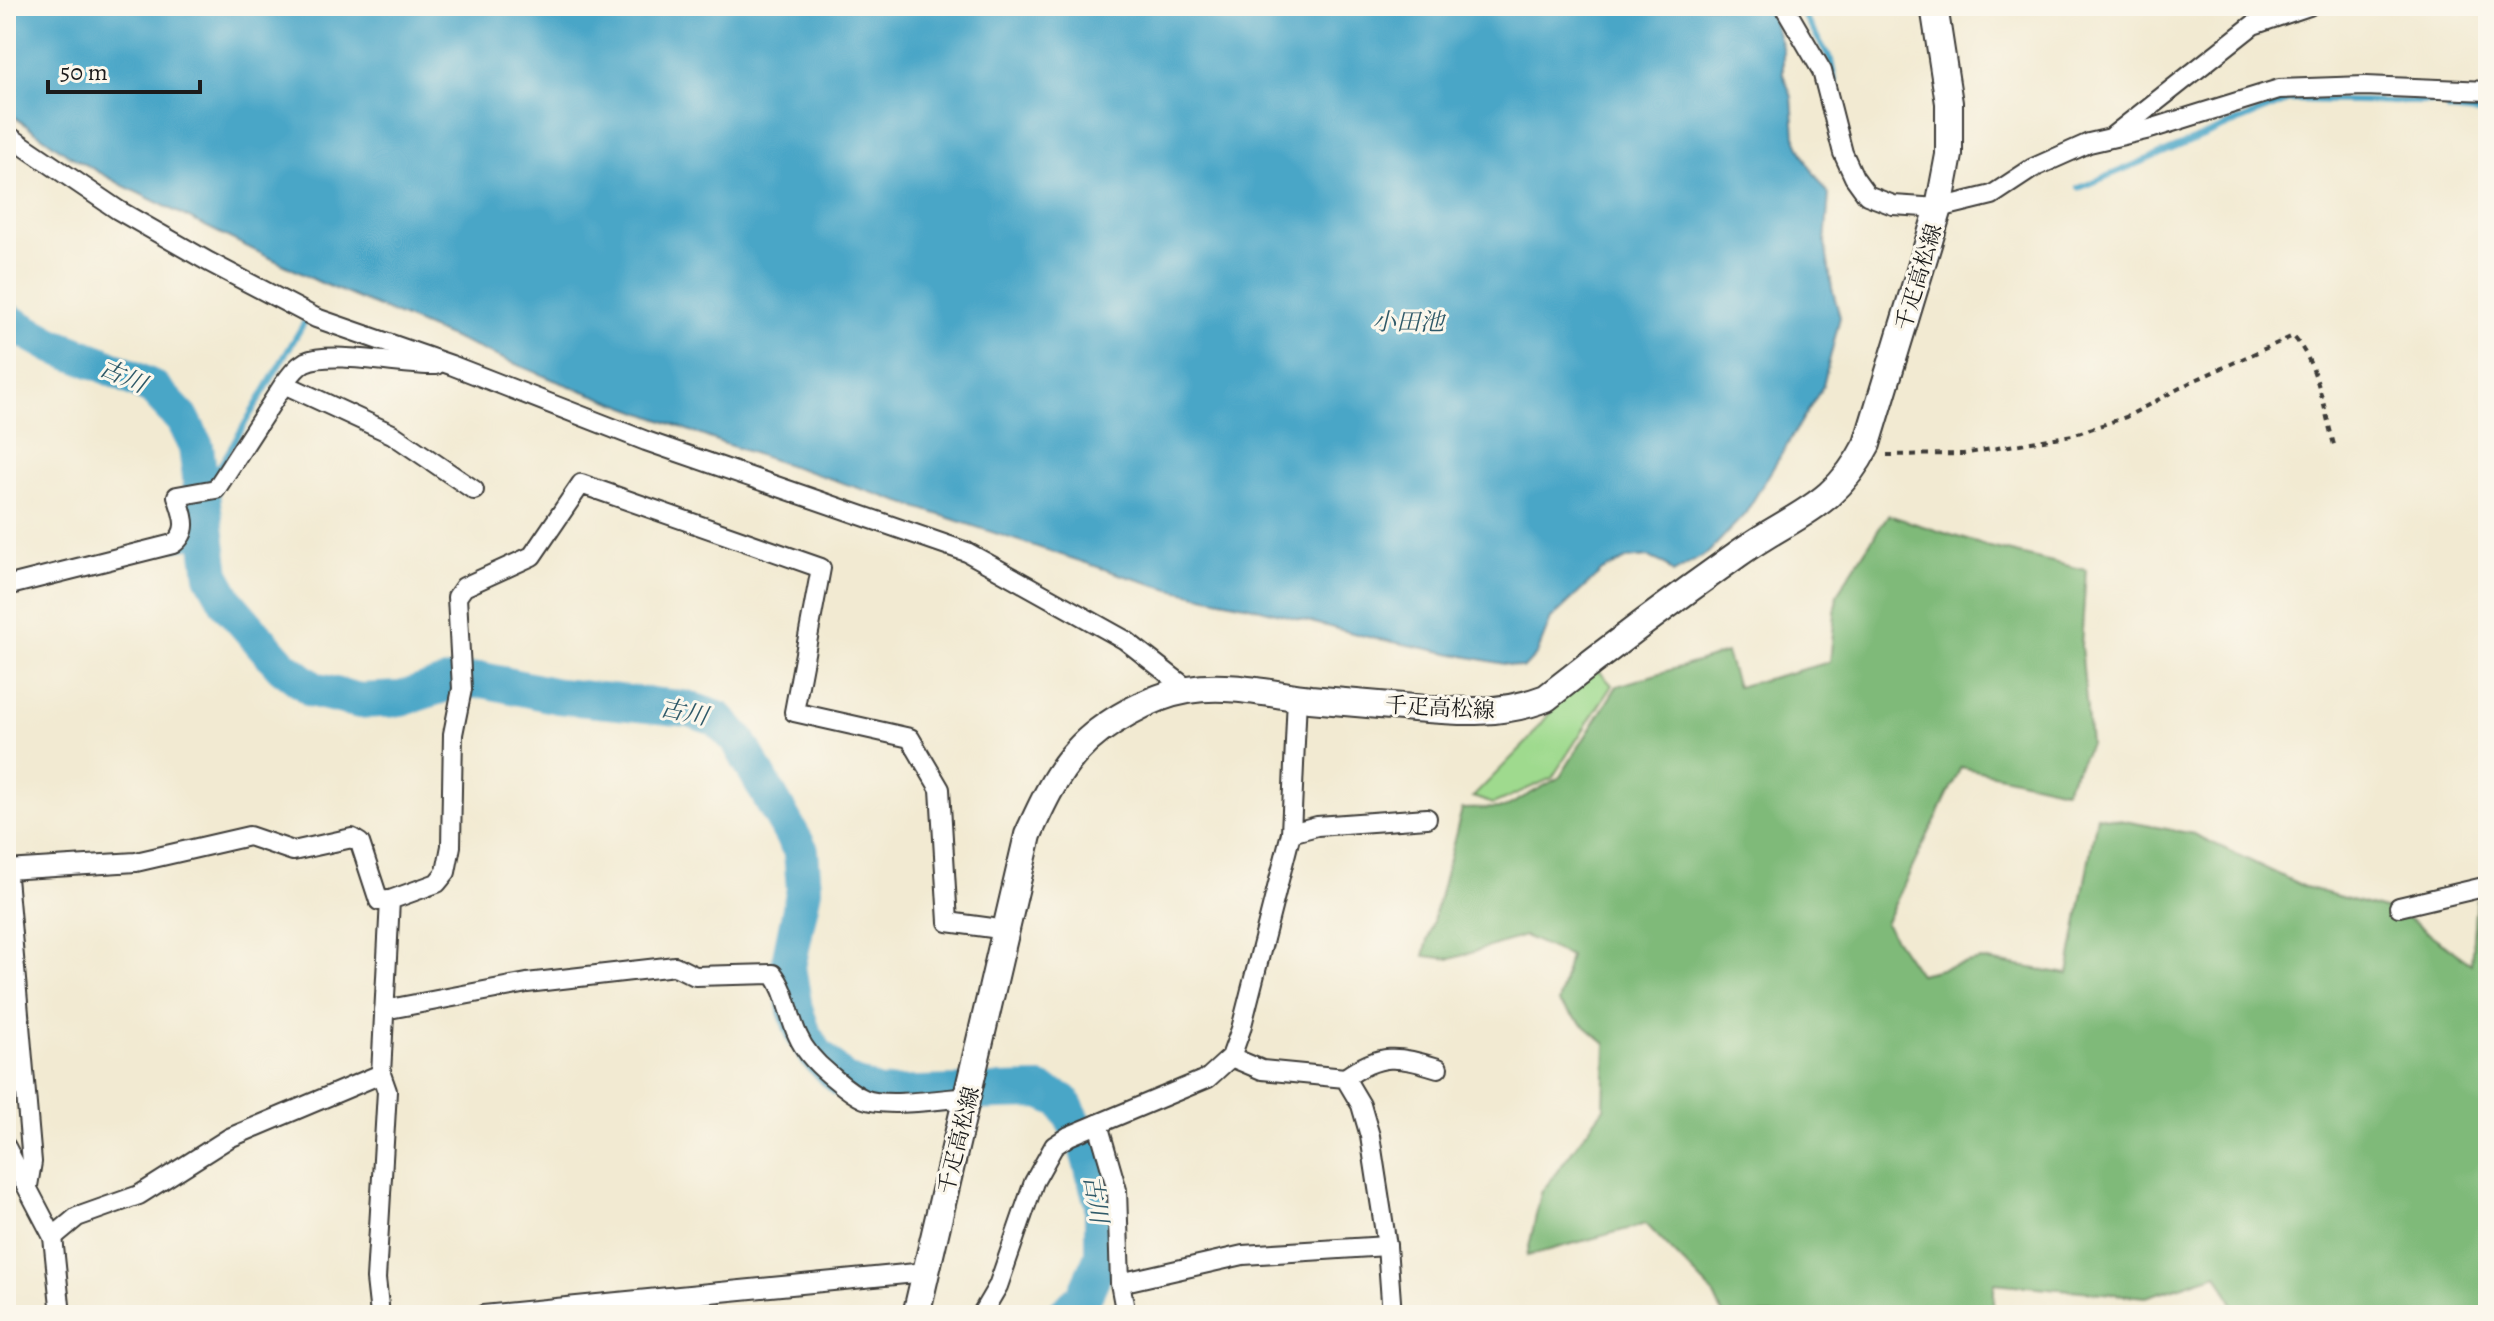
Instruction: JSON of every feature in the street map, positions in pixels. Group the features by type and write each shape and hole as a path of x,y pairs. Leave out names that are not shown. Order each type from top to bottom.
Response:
{"main road":[{"name":"千疋高松線","path":"916,1315 1028,835 1046,795 1077,750 1121,716 1189,690 1241,689 1457,711 1521,708 1546,698 1743,550 1826,500 1854,470 1867,444 1939,208 1949,155 1949,103 1934,6"}],"street":[{"path":"1784,6 1822,71 1843,153 1867,195 1893,205 1939,208 1992,195 2033,168 2089,143 2150,129 2279,89 2365,86 2488,91"},
{"path":"2109,139 2253,25 2309,6"},
{"path":"6,134 118,210 316,318 451,365 646,441 967,552 1125,640 1189,690"},
{"path":"6,586 173,544 181,538 186,526 177,496 216,489 284,384 306,362 325,357 420,366 451,365"},
{"path":"284,384 392,434 474,490"},
{"path":"28,1186 32,1162 6,868 136,862 249,836 293,851 352,838 360,843 379,901 437,883 446,872 451,846 453,734 462,689 457,597 464,587 532,556 581,484 821,568 794,712 910,738 940,789 948,922 1007,930"},
{"path":"981,1315 998,1286 1034,1182 1054,1146 1069,1136 1208,1078 1231,1057 1241,1029 1291,833 1297,697"},
{"path":"1291,833 1317,826 1427,818"},
{"path":"2399,907 2488,886"},
{"path":"380,1315 376,1279 387,1091 381,1074 390,900"},
{"path":"384,1010 527,983 675,966 695,976 773,974 782,984 788,1013 799,1040 820,1066 845,1088 866,1100 883,1103 970,1088"},
{"path":"1231,1057 1262,1070 1345,1078 1364,1065 1387,1057 1401,1057 1438,1068"},
{"path":"53,1237 77,1217 139,1195 229,1138 381,1074"},
{"path":"1345,1078 1361,1105 1370,1136 1387,1246 1392,1315"},
{"path":"1093,1126 1117,1190 1120,1283 1126,1315"},
{"path":"6,1147 53,1237 61,1315"},
{"path":"1120,1283 1243,1255 1387,1246"},
{"path":"483,1315 926,1272"}],"path":[{"path":"1860,459 1898,453 1963,454 2072,435 2126,417 2191,382 2293,336 2304,348 2335,448"}],"green space":[{"path":"1888,515 1986,546 2086,570 2081,646 2090,744 2065,790 1961,767 1885,924 1919,974 1981,960 2068,974 2097,816 2194,834 2305,887 2402,914 2471,964 2476,899 2488,930 2488,1315 2239,1315 2217,1274 2146,1297 1994,1283 1994,1315 1723,1315 1713,1293 1646,1224 1527,1256 1541,1193 1604,1108 1606,1044 1558,1003 1570,956 1524,936 1451,959 1424,956 1462,809 1504,808 1560,777 1617,686 1726,653 1737,687 1830,662 1837,594"},
{"path":"1596,668 1612,685 1552,778 1493,804 1473,797 1526,743 1568,690"}],"water":[{"name":"小田池","path":"6,6 1768,6 1783,50 1783,74 1792,97 1795,136 1807,163 1829,195 1825,243 1840,317 1823,386 1745,514 1708,553 1673,573 1665,564 1649,557 1626,559 1602,571 1551,619 1537,654 1524,668 1368,637 1122,575 725,444 554,380 319,282 124,186 67,154 6,111"}],"waterway":[{"path":"1798,6 1831,60 1842,116"},
{"path":"2079,188 2289,100 2488,103"},
{"path":"2447,102 2448,110 2488,114"},
{"name":"古川","path":"6,320 53,346 153,388 183,420 196,447 212,575 228,604 282,666 314,690 360,701 401,699 450,683 483,680 558,696 689,709 718,719 738,740 801,851 804,889 788,967 795,1009 804,1035 817,1055 843,1080 878,1095 1040,1091 1063,1101 1085,1143 1102,1204 1102,1256 1083,1298 1064,1315"},
{"path":"203,486 226,456 304,323"},
{"path":"176,549 207,541"},
{"path":"6,834 9,862"}]}
